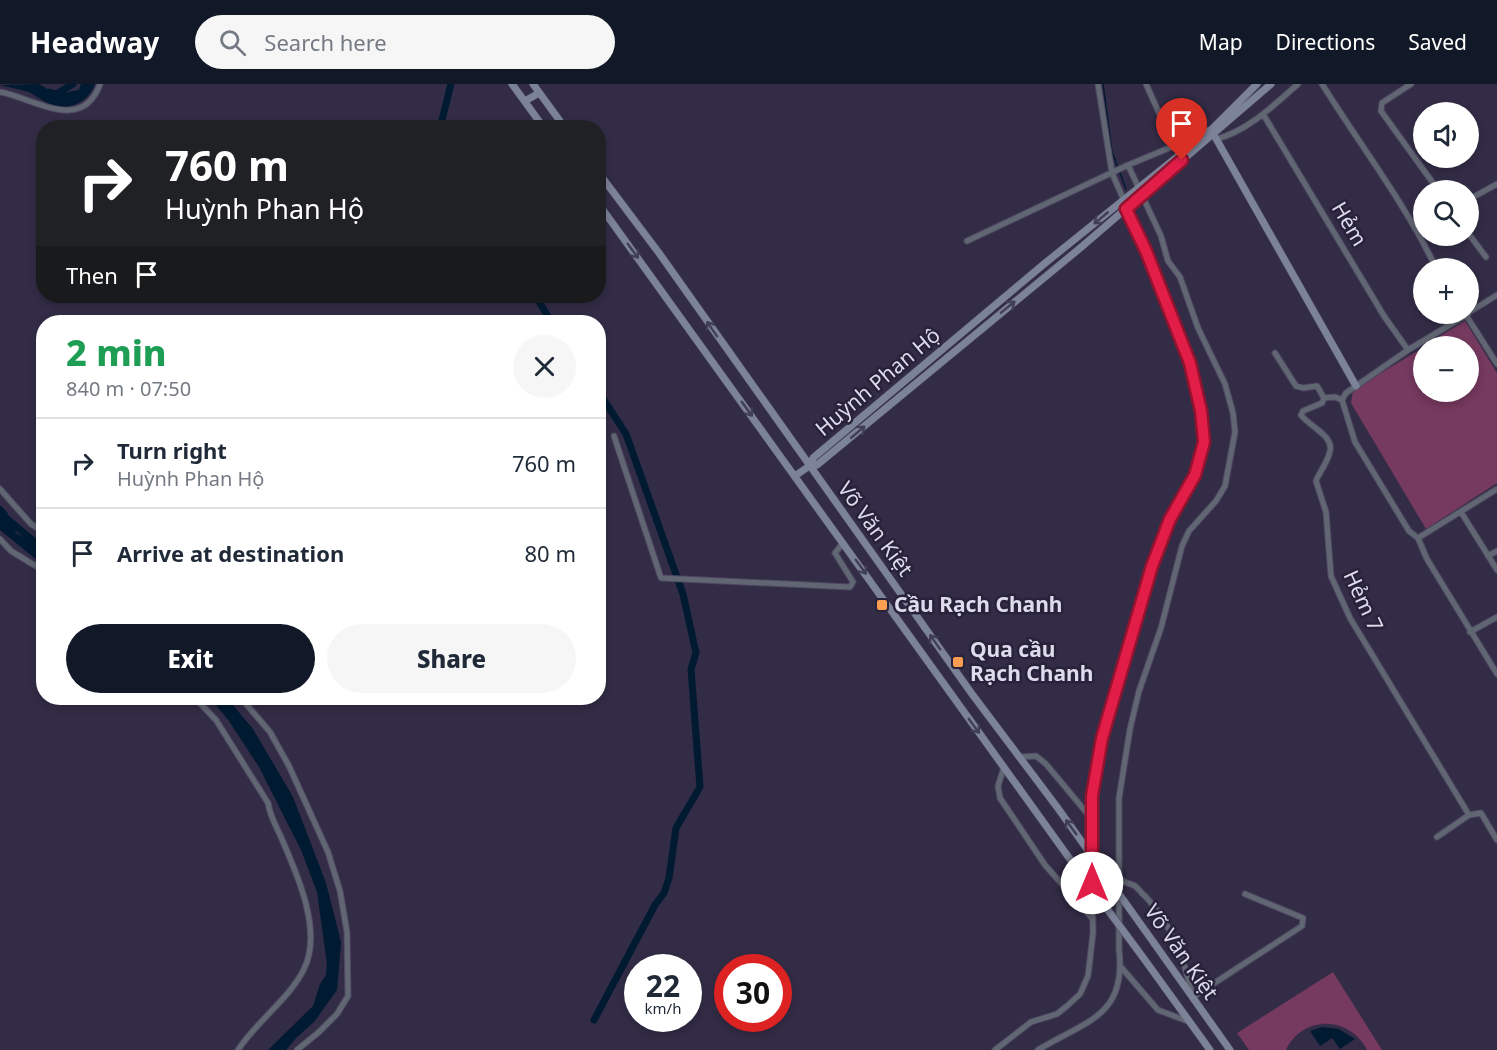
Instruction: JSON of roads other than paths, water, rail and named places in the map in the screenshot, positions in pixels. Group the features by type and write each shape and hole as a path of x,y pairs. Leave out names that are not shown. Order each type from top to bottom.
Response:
{"main road":[{"path":"512,84 538,120"},
{"path":"533,84 559,120"},
{"name":"Huỳnh Phan Hộ","path":"1215,134 1257,84"},
{"name":"Huỳnh Phan Hộ","path":"1139,192 1126,209 825,459 817,465 810,465 813,458 1122,200 1139,192 1215,134 1271,84"},
{"path":"525,101 539,93"},
{"path":"1215,134 1356,386"},
{"name":"Võ Văn Kiệt","path":"606,183 1230,1050"},
{"name":"Võ Văn Kiệt","path":"606,214 1210,1050"},
{"path":"795,476 810,465"}],"street":[{"path":"0,92 55,110 70,110 85,105 95,95 100,84"},
{"path":"994,1050 1031,1022 1059,1013 1080,994 1090,968 1091,819 1097,759 1125,654 1163,536 1195,475 1204,442 1201,411 1190,363 1146,251 1122,200 1113,172 1098,84"},
{"path":"1146,84 1174,146"},
{"path":"967,241 1091,180 1174,146 1215,134 1231,135 1263,114 1298,84"},
{"path":"1322,84 1399,201 1431,258"},
{"path":"1410,84 1382,103 1381,111 1431,180"},
{"name":"Hẻm","path":"1263,114 1383,316 1408,350"},
{"path":"1038,1050 1106,1010 1114,999 1121,967 1119,878 1121,777 1139,692 1161,628 1182,546 1189,531 1216,501 1225,486 1235,432 1233,413 1225,384 1198,328 1180,277 1168,261 1161,236 1127,165"},
{"path":"1479,194 1497,184"},
{"path":"1478,246 1486,257"},
{"path":"1479,307 1497,296"},
{"path":"1342,399 1356,386 1450,324"},
{"path":"1473,324 1497,364"},
{"path":"1275,353 1296,386 1303,388 1317,386 1324,398 1342,399"},
{"name":"Hẻm 7","path":"1324,398 1322,403 1303,411 1301,416 1326,437 1331,445 1316,481 1326,512 1331,576 1350,618 1469,815 1481,813 1497,840"},
{"path":"1342,399 1355,442 1409,531 1418,538 1427,559 1497,674"},
{"path":"614,436 661,578 850,587 853,582 835,553 843,543"},
{"path":"0,489 36,527"},
{"path":"1418,538 1497,489"},
{"path":"1461,512 1497,570"},
{"path":"0,539 11,551 36,566"},
{"path":"1488,556 1497,551"},
{"path":"1470,632 1497,617"},
{"path":"201,705 221,728 268,804 270,816 297,876 312,931 311,950 292,988 265,1015 238,1050"},
{"path":"247,705 270,732 289,766 328,852 340,891 347,932 348,996 331,1020 297,1050"},
{"path":"1019,757 1036,756 1046,764 1091,819"},
{"path":"1004,767 998,786 1000,798 1021,826 1041,859 1092,918"},
{"path":"1437,837 1469,815"},
{"path":"1119,878 1127,885 1135,886 1167,925 1185,963 1193,997 1302,926 1303,918 1245,894"},
{"path":"1121,967 1158,1010 1190,1023"}],"water":[{"path":"39,84 56,94 79,90 81,84 95,84 85,99 57,109 29,92 0,85"},
{"path":"0,505 7,512 16,533 36,544 36,559 0,530"},
{"path":"216,705 233,705 253,729 293,797 326,883 341,942 337,990 314,1022 286,1050 268,1050 313,1006 320,984 326,975 327,964 317,892 301,850 259,767"},
{"path":"1322,1027 1339,1029 1355,1039 1340,1049 1332,1038 1320,1046 1310,1031"}],"waterway":[{"path":"49,92 56,94 73,84"},
{"path":"442,120 451,84"},
{"path":"1103,84 1112,152 1126,189"},
{"path":"540,303 547,315"},
{"path":"594,1020 655,905 664,893 669,878 676,828 700,787 691,669 696,653 683,594 626,434 606,403"},
{"path":"0,513 36,543"}],"place":[{"name":"Cầu Rạch Chanh","path":"882,605"},
{"name":"Qua cầu Rạch Chanh","path":"958,662"}]}
